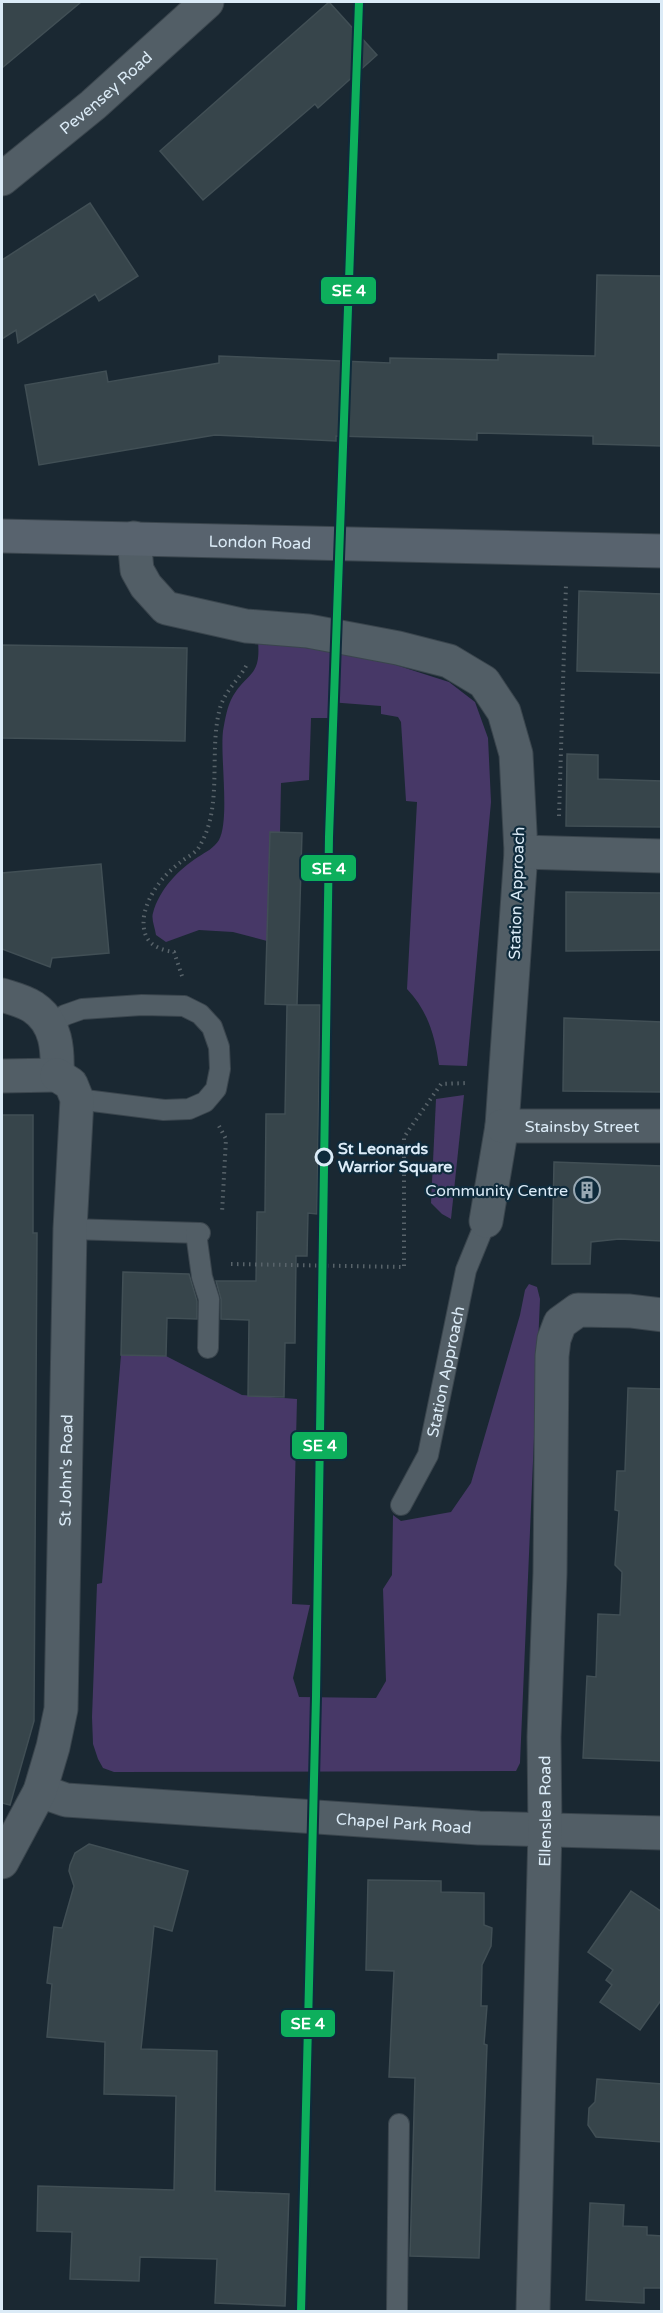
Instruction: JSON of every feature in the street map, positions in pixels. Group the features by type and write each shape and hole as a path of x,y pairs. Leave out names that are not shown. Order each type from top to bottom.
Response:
{"main road":[{"name":"London Road","path":"2,536 662,551"}],"street":[{"name":"Pevensey Road","path":"2,179 93,105 207,2"},
{"name":"Station Approach","path":"134,538 137,570 146,586 166,608 246,626 308,631 398,648 449,661 484,682 504,712 516,754 521,852 502,1126 486,1221"},
{"path":"521,852 662,856"},
{"path":"2,995 33,1007 51,1025"},
{"name":"St John's Road","path":"2,1862 40,1791 54,1748 60,1709 70,1229 67,1087 51,1025"},
{"path":"2,1076 67,1087"},
{"name":"Stainsby Street","path":"502,1126 662,1126"},
{"name":"Ellenslea Road","path":"533,2312 545,1830 544,1737 550,1573 552,1356 560,1323 578,1310 630,1311 662,1315"},
{"name":"Chapel Park Road","path":"40,1791 66,1800 479,1828 662,1833"}],"lane":[{"path":"51,1025 65,1015 82,1009 142,1005 184,1006 200,1014 212,1027 219,1047 220,1069 216,1089 205,1102 189,1109 164,1110 67,1087"},
{"name":"Station Approach","path":"401,1505 428,1455 466,1270 486,1221"},
{"path":"70,1229 198,1233 199,1266 209,1299 208,1348"},
{"path":"397,2312 399,2124"}],"path":[{"path":"558,853 567,550"},
{"path":"174,952 154,947 148,941 144,919 148,900 168,872 199,849 208,825 213,801 214,754 220,707 232,684 243,673 250,658 246,626"},
{"path":"224,1264 404,1267 404,1137 441,1084 479,1082 502,1126"},
{"path":"205,1102 226,1139 222,1222"}],"shaded area":[{"path":"258,641 374,658 449,682 475,702 488,738 491,802 467,1066 439,1065 429,1024 420,1006 407,989 417,802 406,801 401,722 398,717 381,714 381,706 329,702 329,718 311,718 309,780 281,783 280,832 270,832 267,941 233,932 199,930 166,942 156,935 153,915 160,896 183,868 212,848 219,840 224,818 223,731 233,696 255,668"},
{"path":"464,1095 451,1219 431,1203 436,1099"},
{"path":"529,1284 537,1287 540,1299 520,1763 516,1771 114,1772 103,1768 93,1744 92,1717 97,1584 102,1583 121,1355 166,1356 242,1395 297,1399 292,1604 310,1605 293,1678 299,1697 376,1698 386,1681 383,1589 392,1575 393,1515 401,1521 451,1512 471,1483 520,1315 525,1290"}],"building":[{"path":"2,2 81,2 2,68"},
{"path":"329,2 377,55 318,108 315,104 203,200 160,151"},
{"path":"90,203 138,276 99,301 95,294 18,343 16,330 2,339 2,260"},
{"path":"597,275 662,276 662,446 593,444 593,436 477,433 477,440 336,436 336,441 215,435 39,465 25,385 106,371 108,382 219,363 219,356 390,363 390,358 498,360 498,354 595,356"},
{"path":"579,591 662,594 662,673 577,671"},
{"path":"2,645 187,648 185,741 2,738"},
{"path":"567,754 598,755 598,779 662,781 662,827 566,826"},
{"path":"270,832 302,833 297,1005 265,1004"},
{"path":"101,864 109,953 52,958 50,967 2,949 2,873"},
{"path":"566,892 662,893 662,950 566,951"},
{"path":"287,1005 320,1005 317,1214 308,1213 307,1256 296,1256 295,1343 285,1343 284,1397 248,1396 249,1320 221,1319 221,1299 216,1281 256,1281 257,1212 265,1212 266,1114 285,1114"},
{"path":"564,1018 662,1022 662,1092 563,1091"},
{"path":"2,1115 33,1115 33,1233 37,1233 34,1721 10,1805 2,1803"},
{"name":"Community Centre","path":"554,1162 662,1166 662,1241 619,1239 591,1242 590,1264 552,1264"},
{"path":"123,1272 189,1274 197,1301 197,1319 167,1318 166,1356 121,1355"},
{"path":"628,1388 662,1389 662,1761 583,1758 587,1676 596,1677 598,1614 620,1615 622,1572 615,1565 619,1511 615,1510 617,1471 625,1471"},
{"path":"89,1844 188,1871 172,1931 154,1926 141,2049 217,2051 215,2191 289,2194 285,2306 215,2303 217,2259 140,2257 139,2281 70,2279 72,2232 37,2231 38,2186 174,2190 176,2096 104,2094 105,2042 47,2037 52,1984 47,1983 54,1927 62,1928 74,1886 69,1871 75,1853"},
{"path":"368,1880 441,1881 441,1892 484,1893 484,1925 492,1928 491,1946 482,1965 481,2006 487,2006 484,2044 487,2045 479,2258 410,2256 415,2078 389,2077 394,1971 366,1970"},
{"path":"631,1891 662,1912 662,1999 640,2030 600,2002 612,1985 606,1980 613,1970 588,1952"},
{"path":"597,2079 662,2084 662,2142 596,2137 588,2125 589,2108 595,2102"},
{"path":"590,2203 624,2205 623,2226 647,2227 647,2235 662,2236 662,2288 644,2288 644,2303 586,2300"}],"transit line":[{"path":"301,2312 316,1697 329,837 359,2"}],"place":[{"name":"St Leonards Warrior Square","path":"324,1157"},
{"name":"Community Centre","path":"587,1190"}]}
